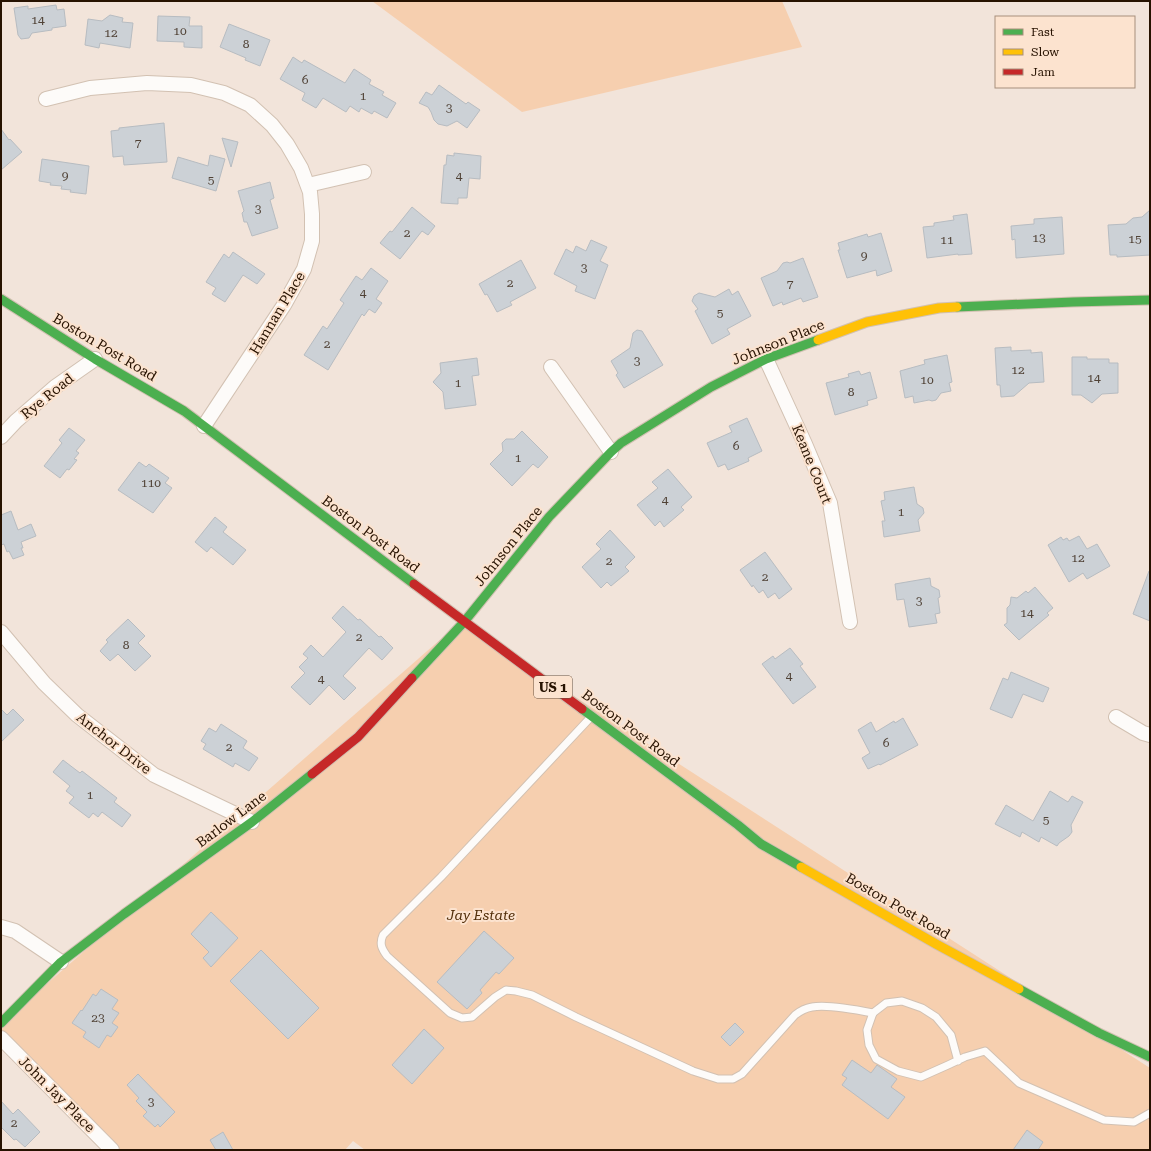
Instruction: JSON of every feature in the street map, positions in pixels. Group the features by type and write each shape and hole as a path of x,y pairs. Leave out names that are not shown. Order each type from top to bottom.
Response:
{"street":[{"name":"Hannan Place","path":"46,99 90,88 147,82 191,85 224,93 250,105 272,126 287,144 301,168 310,192 312,214 312,240 304,269 284,305 204,426"},
{"path":"308,185 364,172"},
{"name":"Boston Post Road","path":"1,299 95,359 184,411 464,622 738,825 761,844 936,944 1099,1033 1150,1058"},
{"name":"Johnson Place","path":"464,622 549,517 621,443 711,387 766,359 867,322 938,308 1150,300"},
{"name":"Rye Road","path":"1,437 16,421 55,387 95,359"},
{"name":"Keane Court","path":"766,359 830,503 850,622"},
{"path":"551,367 611,452"},
{"name":"Barlow Lane","path":"1,1022 61,962 124,914 252,822 358,737 464,622"},
{"name":"Anchor Drive","path":"1,632 44,684 77,715 154,775 252,822"},
{"path":"1116,717 1143,733 1150,734"},
{"path":"1,927 16,931 61,962"},
{"name":"John Jay Place","path":"1,1038 112,1150"}],"lane":[{"path":"592,716 441,877 383,935 381,940 382,947 387,956 450,1013 456,1016 462,1018 472,1017 495,997 506,990 532,994 576,1017 693,1071 718,1080 733,1079 742,1074 794,1015 802,1010 812,1006 827,1006 873,1013"},
{"path":"958,1060 951,1035 936,1017 922,1008 902,1001 886,1003 873,1013 867,1030 869,1045 876,1059 898,1071 921,1076 965,1057 985,1051 1019,1083 1104,1120 1134,1122 1150,1113"}],"green space":[{"path":"372,1 782,1 802,47 522,112"},
{"name":"Jay Estate","path":"474,610 464,622 498,647 1150,1068 1150,1150 365,1150 353,1141 345,1150 121,1150 1,1037 1,1024"}],"building":[{"path":"56,5 57,10 64,9 66,26 32,33 29,38 21,39 18,35 14,8 28,6 28,9"},
{"path":"110,15 123,18 122,22 133,23 130,48 100,43 99,48 85,45 88,19 102,21"},
{"path":"158,16 190,17 189,26 202,26 202,48 184,47 184,42 157,41"},
{"path":"229,24 270,40 260,66 245,60 246,58 220,47"},
{"path":"293,57 302,63 304,60 345,83 354,69 371,80 369,84 384,92 382,95 396,103 387,118 374,111 372,114 361,108 359,112 350,106 346,112 323,98 316,108 302,100 305,93 280,79"},
{"path":"439,85 466,104 468,102 480,110 467,128 457,121 447,126 438,124 434,120 428,107 419,103 426,92 432,95"},
{"path":"164,123 167,162 124,165 123,156 113,157 111,131 119,130 119,128"},
{"path":"1,129 9,140 10,139 22,152 1,170"},
{"path":"222,138 238,142 231,167"},
{"path":"454,153 481,156 480,179 469,178 467,198 458,198 458,204 441,203 444,165 446,165 447,155 454,156"},
{"path":"210,155 225,159 216,191 172,178 178,157 208,166"},
{"path":"42,159 89,166 86,194 70,192 71,190 61,189 62,186 50,185 51,183 39,181"},
{"path":"270,182 274,198 270,200 278,228 252,236 247,222 244,222 242,213 244,211 238,191"},
{"path":"412,207 435,226 428,235 422,231 400,259 380,243 390,231 392,232"},
{"path":"1150,210 1150,255 1117,257 1117,255 1110,255 1108,225 1126,224 1133,218 1142,217"},
{"path":"967,214 972,254 958,254 927,258 923,227 934,226 934,223 954,220 953,216"},
{"path":"1062,217 1064,254 1016,258 1015,239 1012,240 1011,226 1034,224 1034,219"},
{"path":"881,233 892,271 877,276 876,270 847,278 838,250 840,250 838,243 867,234 868,237"},
{"path":"591,240 607,247 600,261 608,265 595,299 575,291 577,286 554,274 566,249 573,253 576,246 586,251"},
{"path":"233,252 265,274 257,284 243,275 225,302 212,294 216,288 206,282 224,254 229,258"},
{"path":"803,258 818,297 803,302 801,298 783,305 782,302 773,306 761,278 777,271 783,263 790,263"},
{"path":"521,260 536,288 510,302 512,305 497,312 487,294 485,295 479,284"},
{"path":"371,268 388,281 376,299 382,303 375,313 369,309 364,316 362,314 328,370 304,355 323,326 327,329 344,303 340,300 356,276 362,280"},
{"path":"729,289 732,295 738,291 751,316 727,329 730,334 712,344 695,311 698,309 692,301 694,296 699,293 715,297"},
{"path":"637,330 642,331 663,365 624,388 616,375 618,373 611,361 630,348 633,333"},
{"path":"1011,347 1011,351 1031,350 1031,353 1042,352 1044,382 1029,383 1014,396 1001,397 1000,385 997,385 995,348"},
{"path":"947,355 952,382 949,383 951,391 941,393 936,400 932,401 929,400 914,403 913,396 905,398 900,371 925,364 924,360"},
{"path":"1072,357 1109,359 1109,363 1118,363 1118,393 1102,394 1092,403 1081,395 1072,395"},
{"path":"477,358 479,375 472,376 476,405 445,409 443,392 433,382 441,373 440,363"},
{"path":"859,371 861,375 870,372 877,398 867,401 868,405 835,415 826,383 849,377 848,374"},
{"path":"747,418 762,451 748,458 749,461 728,470 725,464 718,467 707,443 732,432 729,426"},
{"path":"69,428 85,440 76,451 79,453 74,459 77,460 60,478 44,466 62,443 59,440"},
{"path":"522,431 548,457 538,468 533,464 512,486 490,464 503,451 502,443 506,439 514,439"},
{"path":"139,462 146,467 149,464 169,478 165,483 172,488 153,513 118,490"},
{"path":"668,469 692,497 681,507 684,510 664,527 660,521 655,526 637,505 658,488 652,482"},
{"path":"914,487 917,504 923,508 924,513 918,520 920,531 884,537 882,521 885,521 881,501 885,500 884,492"},
{"path":"11,511 18,530 31,524 36,536 21,542 23,548 21,548 24,555 13,559 9,551 7,552 4,544 1,545 1,515"},
{"path":"215,517 227,527 223,532 246,550 233,565 211,547 207,552 195,542"},
{"path":"610,530 635,557 625,567 629,571 611,586 607,582 601,588 582,567 601,549 596,544"},
{"path":"1079,536 1087,549 1097,544 1110,566 1087,579 1083,573 1069,582 1048,545 1061,537 1063,540 1067,538 1069,541"},
{"path":"765,552 792,589 779,599 775,593 768,598 763,590 759,593 753,585 752,587 740,570"},
{"path":"1149,571 1150,572 1150,621 1133,614"},
{"path":"930,578 931,586 939,590 940,597 938,598 940,613 935,614 937,623 909,627 904,599 897,600 895,584"},
{"path":"1035,587 1053,608 1047,613 1049,615 1019,640 1004,625 1007,623 1007,608 1010,605 1011,597 1017,598 1026,591 1028,593"},
{"path":"343,606 358,620 360,619 379,637 381,636 393,648 382,660 369,648 343,676 356,688 344,700 329,685 310,705 291,687 305,673 299,667 308,658 303,654 311,645 323,657 346,632 332,618"},
{"path":"128,619 145,636 138,643 151,656 135,671 118,654 110,661 100,651 108,642 106,640"},
{"path":"790,648 803,664 800,666 816,687 793,704 762,664 773,656 775,659"},
{"path":"1011,672 1049,688 1043,702 1023,694 1012,718 990,709 1003,678 1008,680"},
{"path":"1,709 7,715 13,709 24,720 1,742"},
{"path":"903,718 918,745 880,765 879,764 868,769 862,758 870,753 858,730 871,722 876,732 894,721 895,723"},
{"path":"221,724 247,741 243,748 258,758 249,771 235,763 233,767 203,749 206,744 201,741 209,728 216,732"},
{"path":"63,760 80,773 82,771 117,798 114,802 131,815 122,827 102,812 98,817 93,813 89,818 69,803 74,797 66,791 70,786 53,772"},
{"path":"1050,791 1068,802 1072,796 1083,802 1071,825 1072,832 1057,846 1041,837 1039,842 1022,832 1020,837 995,824 1006,805 1033,821"},
{"path":"211,912 238,938 211,967 203,958 209,952 191,934"},
{"path":"484,931 514,958 499,974 496,972 480,990 482,993 467,1009 437,982"},
{"path":"261,950 319,1008 288,1039 230,981"},
{"path":"101,989 118,1000 112,1009 119,1013 112,1023 118,1027 111,1037 107,1035 99,1048 83,1037 86,1032 72,1023 93,994 96,996"},
{"path":"735,1023 744,1032 730,1046 721,1037"},
{"path":"424,1029 444,1048 412,1084 392,1065"},
{"path":"852,1060 871,1073 877,1065 897,1079 891,1087 905,1097 888,1119 842,1085 847,1078 842,1075"},
{"path":"138,1074 175,1112 160,1127 158,1124 155,1127 143,1116 147,1112 136,1101 139,1098 127,1085"},
{"path":"1,1101 13,1114 18,1109 40,1132 25,1147 16,1139 14,1140 1,1127"},
{"path":"1027,1130 1043,1142 1038,1150 1013,1150"},
{"path":"223,1132 233,1150 216,1150 210,1140"}],"traffic: fast":[{"path":"1,299 95,359 184,411 414,584"},
{"path":"957,307 1150,300"},
{"path":"412,678 464,622 549,517 621,443 711,387 766,359 818,340"},
{"path":"582,709 738,825 761,844 801,867"},
{"path":"1,1023 61,962 124,914 252,822 312,774"},
{"path":"1019,989 1099,1033 1150,1057"}],"traffic: slow":[{"path":"818,340 867,322 939,308 957,307"},
{"path":"801,867 936,944 1019,989"}],"traffic: jam":[{"path":"414,584 582,709"},
{"path":"312,774 358,737 412,678"}]}
